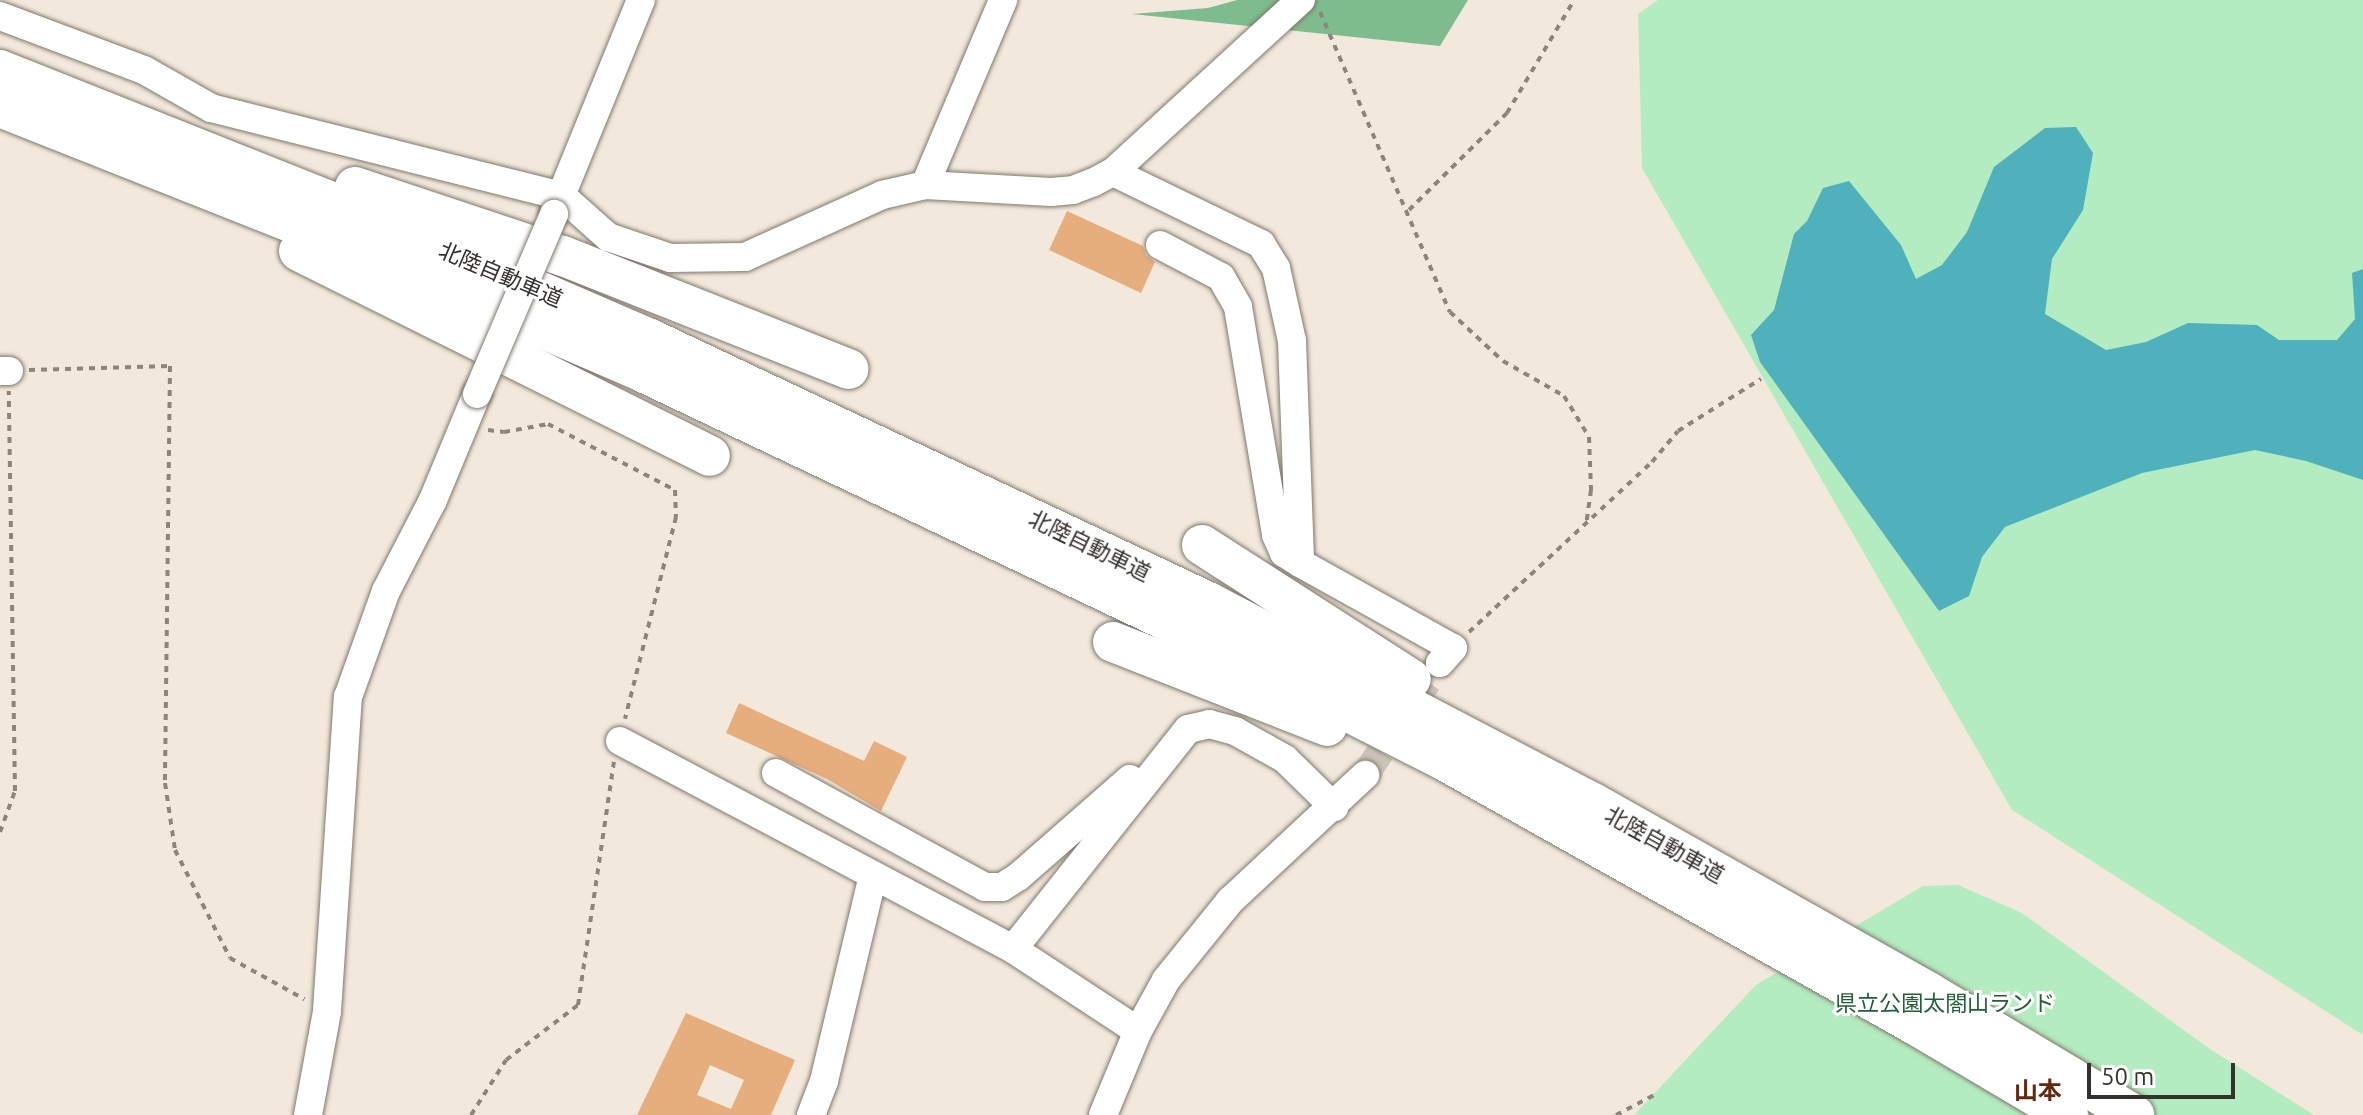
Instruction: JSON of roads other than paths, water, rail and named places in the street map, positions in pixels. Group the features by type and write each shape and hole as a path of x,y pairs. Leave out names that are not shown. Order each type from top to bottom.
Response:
{"highway":[{"path":"4,84 563,256 848,369"},
{"name":"北陸自動車道","path":"4,84 346,244 645,373 887,485 1329,700 1696,901 2068,1115"},
{"name":"北陸自動車道","path":"4,84 519,281 930,468 1208,602 1454,728 1928,992 2134,1115"},
{"path":"0,116 237,222 710,456"},
{"path":"1202,545 1482,724 1805,913 1928,992"},
{"path":"1113,642 1330,727 1426,769 1696,901"}],"street":[{"path":"308,1115 327,1011 348,697 386,591 433,500 641,0"},
{"path":"925,185 1003,0"},
{"path":"0,16 144,70 211,108 558,205 608,237 670,258 745,257 882,195 925,185 1051,192 1073,190 1113,172 1301,0"},
{"path":"1113,172 1261,244 1276,268 1292,341 1300,563"},
{"path":"1160,245 1221,277 1238,307 1276,535 1284,553 1447,655"},
{"path":"1013,949 1188,729 1209,724 1235,731 1285,759 1334,807"},
{"path":"620,741 1013,949 1138,1031"},
{"path":"776,773 985,887 1002,887 1018,877 1133,777 1146,781"},
{"path":"1103,1115 1138,1031 1166,980 1230,901 1365,775"},
{"path":"811,1115 824,1081 873,876"}],"water":[{"path":"2076,127 2093,153 2083,210 2052,259 2045,314 2106,350 2146,342 2188,323 2257,325 2279,340 2337,340 2355,319 2352,273 2363,269 2363,480 2306,461 2255,450 2142,473 2005,527 1982,557 1969,596 1939,611 1760,362 1751,335 1774,310 1794,234 1807,221 1823,188 1849,181 1901,245 1916,279 1942,265 1967,232 1994,167 2045,128"}],"tunnel":[{"path":"1365,775 1440,663"}],"district":[{"name":"山本","path":"2038,1091"}],"park label":[{"name":"県立公園太閤山ランド","path":"1945,1003"}]}
